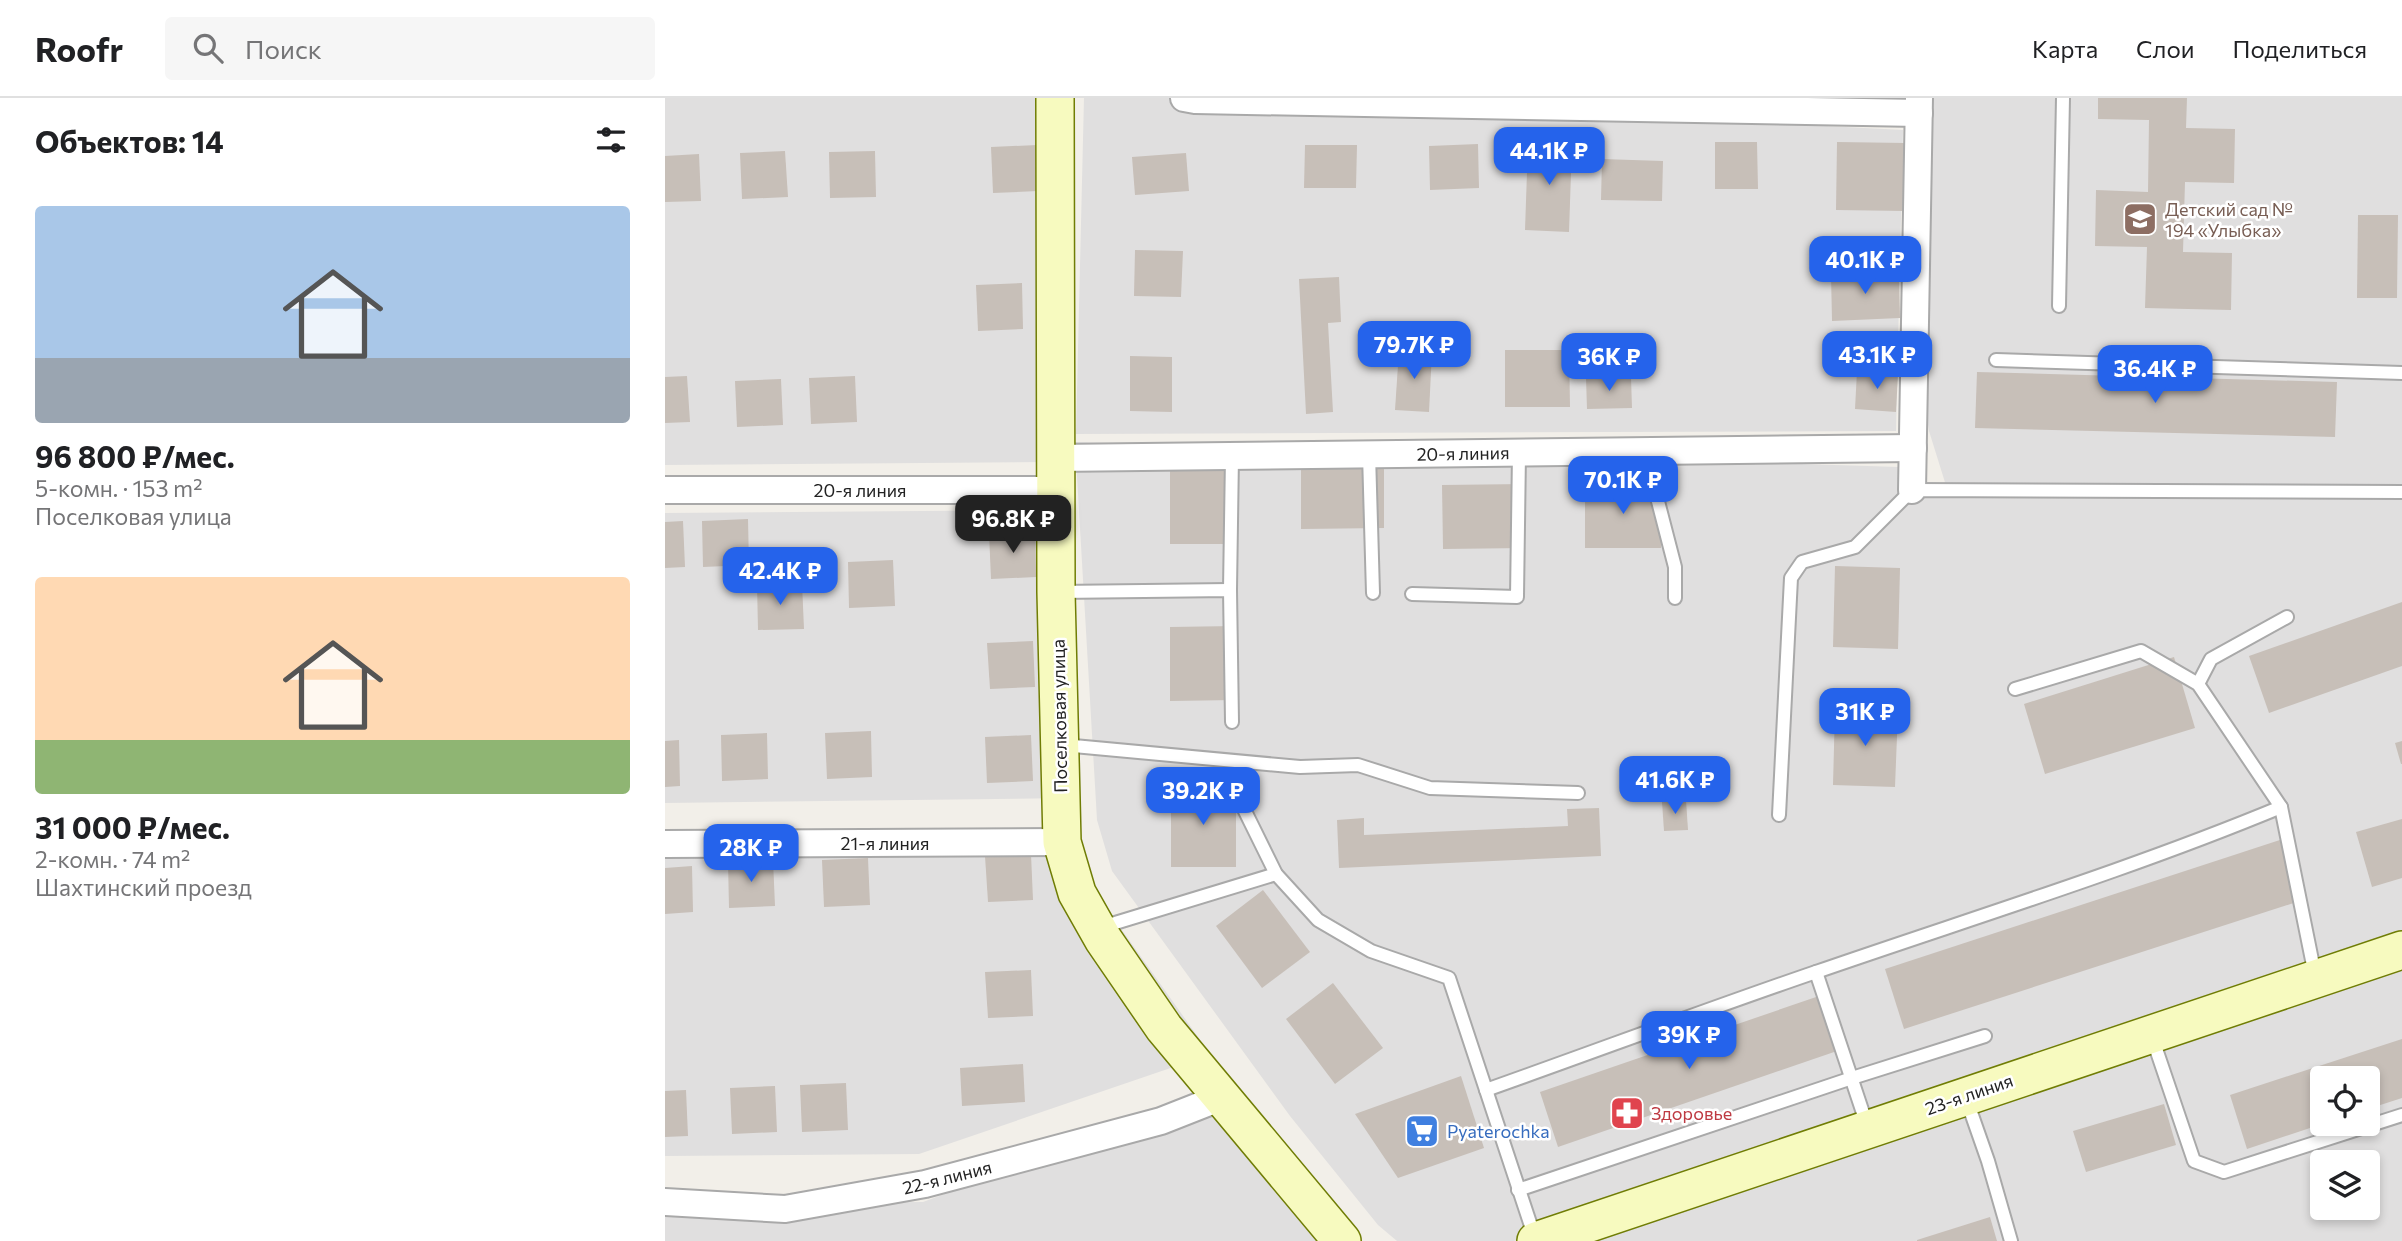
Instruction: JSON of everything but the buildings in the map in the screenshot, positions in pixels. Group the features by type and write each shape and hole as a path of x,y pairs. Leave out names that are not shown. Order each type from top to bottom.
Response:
{"street":[{"name":"Поселковая улица","path":"1055,98 1056,592 1062,842 1077,894 1097,929 1164,1028 1342,1241"},
{"path":"1184,98 1919,105 1912,490"},
{"name":"20-я линия","path":"665,490 1056,474 1232,456 1913,448"},
{"name":"21-я линия","path":"665,844 1062,842"},
{"name":"23-я линия","path":"1536,1241 2402,950"},
{"name":"22-я линия","path":"665,1202 785,1209 925,1184 1161,1121 1222,1097"}],"lane":[{"path":"2060,306 2063,98"},
{"path":"1996,360 2402,373"},
{"path":"1645,451 1675,567 1675,598"},
{"path":"1412,594 1517,597 1519,453"},
{"path":"1369,454 1373,593"},
{"path":"1232,456 1232,722"},
{"path":"1779,815 1791,578 1802,562 1855,547 1912,490 2402,492"},
{"path":"1056,592 1230,590"},
{"path":"2198,684 2211,659 2287,617"},
{"path":"2015,689 2141,651 2198,684 2281,807 2316,978"},
{"path":"1059,745 1300,766 1358,765 1430,788 1578,793"},
{"path":"1241,803 1276,874 1318,920 1371,951 1450,978 1536,1241"},
{"path":"1486,1090 2207,837 2281,807"},
{"path":"1097,929 1276,874"},
{"path":"1816,972 1868,1128"},
{"path":"2150,1034 2194,1161 2224,1172 2402,1115"},
{"path":"1518,1189 1852,1078 1985,1037"},
{"path":"1965,1096 1988,1161 2011,1241"}],"shaded area":[{"path":"665,98 1050,98 1048,462 665,465"},
{"path":"1084,98 1288,98 1903,130 1896,431 1076,434"},
{"path":"1933,98 2402,98 2402,934 1902,1097 1514,1241 1397,1241 1378,1225 1290,1116 1112,871 1097,820 1075,442 1899,467 1912,490 1948,492 1929,431 1915,338"},
{"path":"1050,510 1069,798 665,803 665,513"},
{"path":"1076,846 1085,878 1203,1044 1194,1060 919,1154 665,1156 665,851"},
{"path":"2402,948 2402,1241 1554,1241"},
{"path":"1233,1087 1359,1241 665,1241 665,1204 923,1202"}],"place":[{"name":"Детский сад № 194 «Улыбка»","path":"2140,219"},
{"name":"Здоровье","path":"1627,1113"},
{"name":"Pyaterochka","path":"1422,1131"}]}
